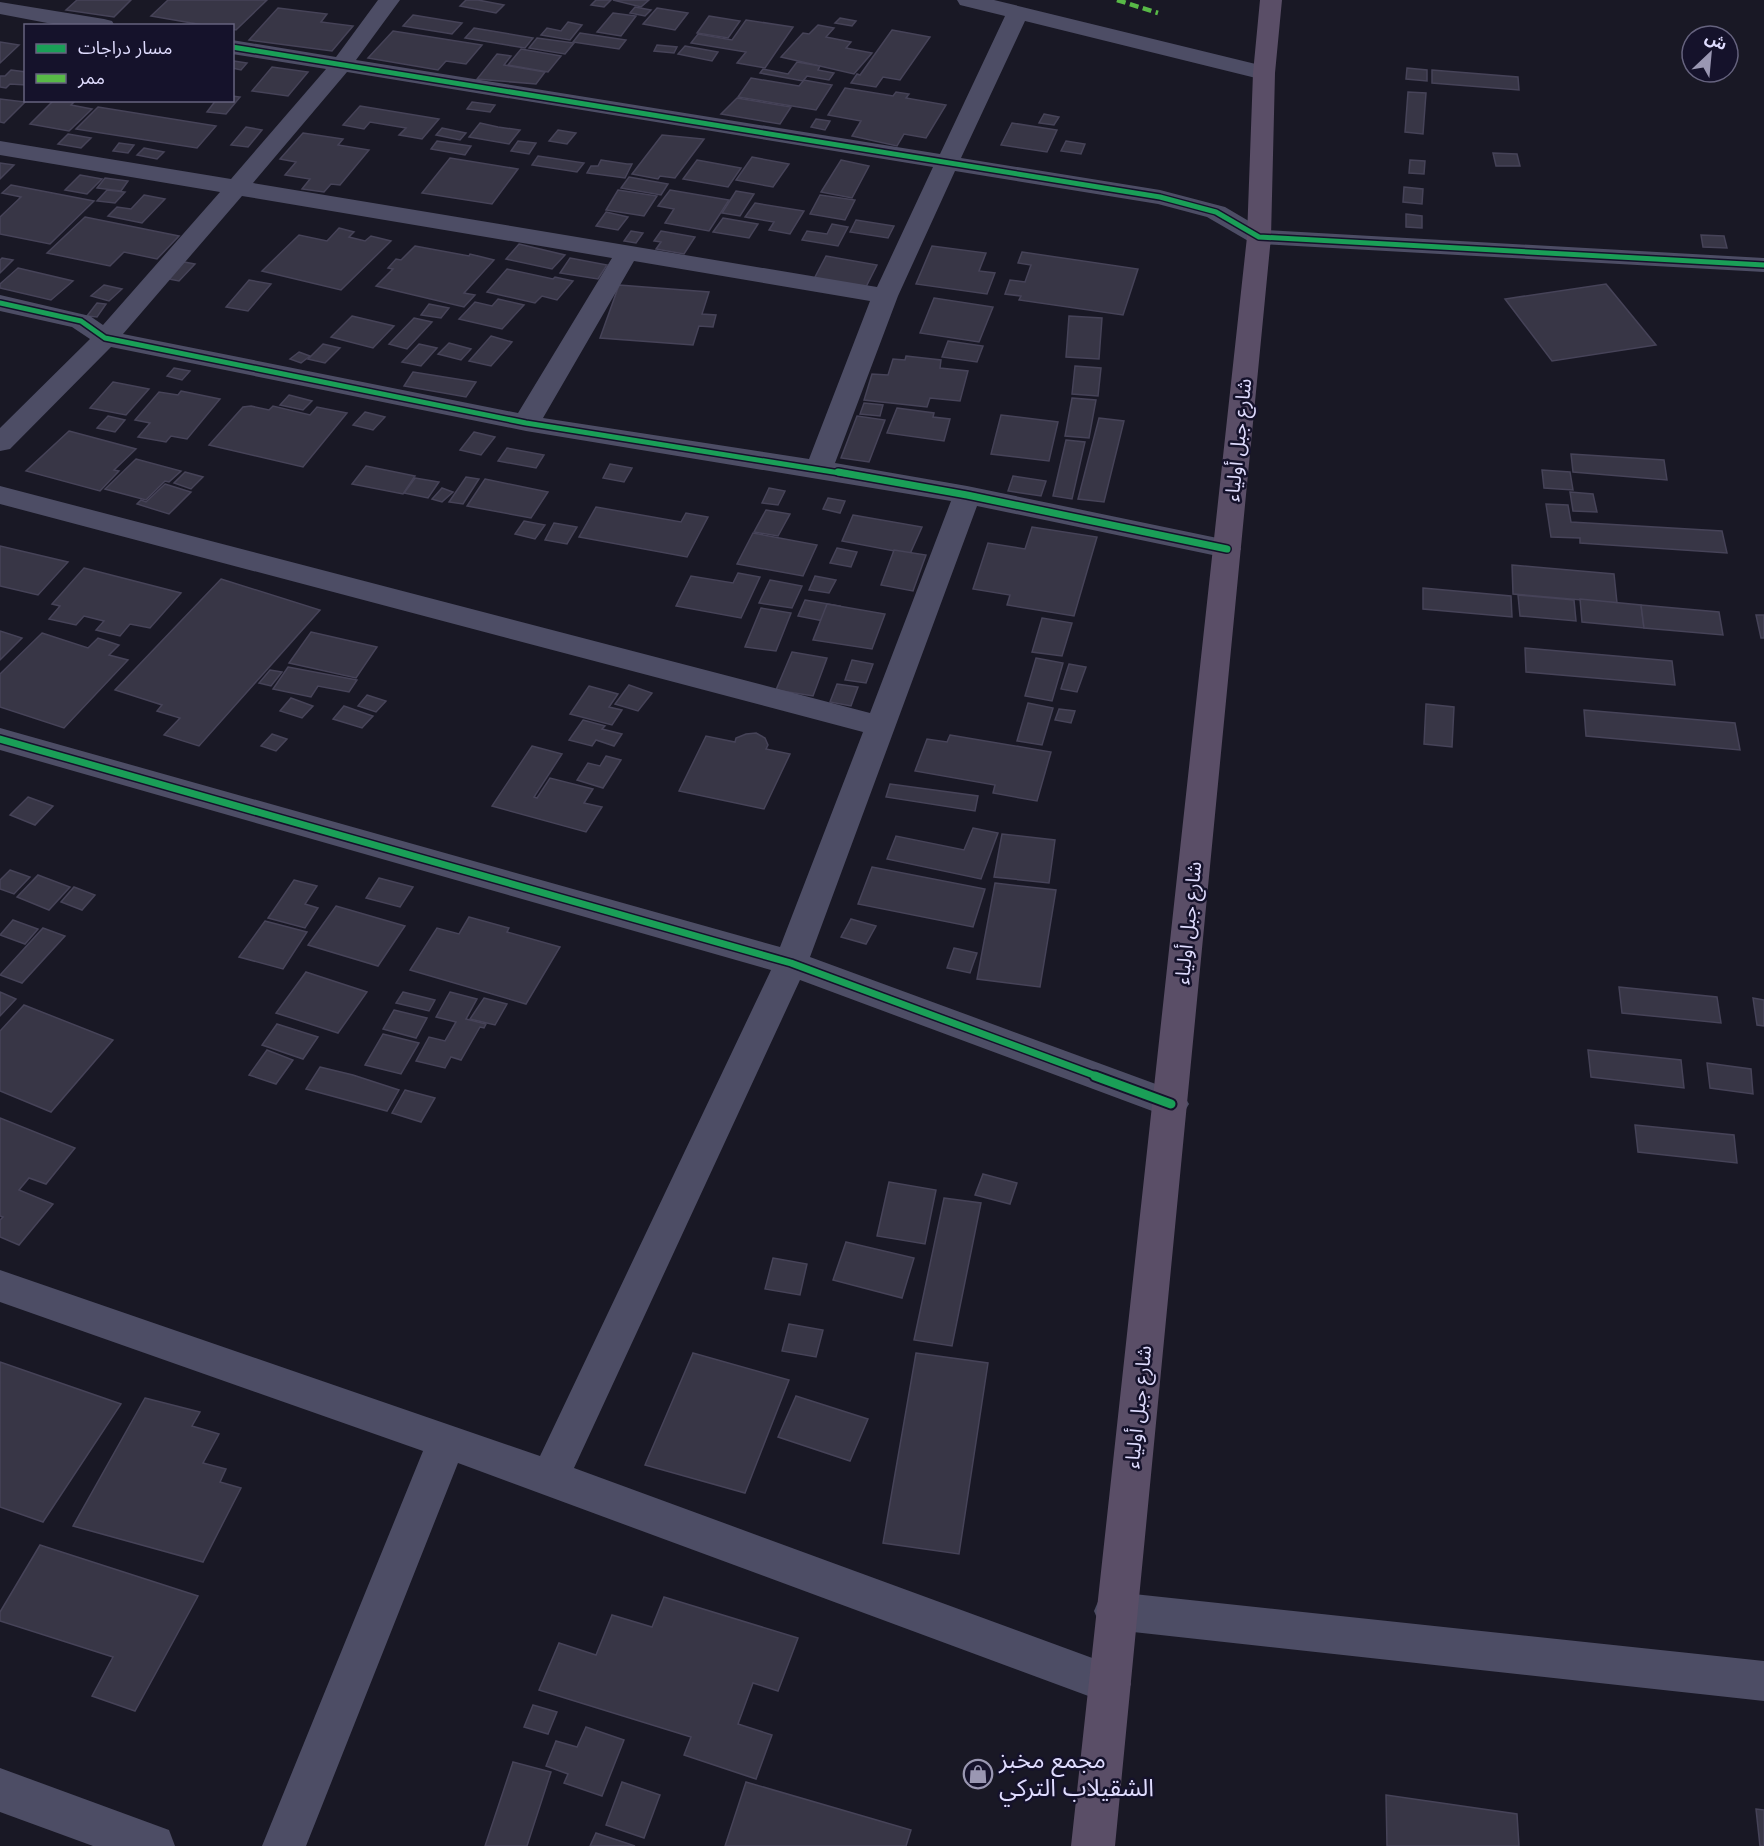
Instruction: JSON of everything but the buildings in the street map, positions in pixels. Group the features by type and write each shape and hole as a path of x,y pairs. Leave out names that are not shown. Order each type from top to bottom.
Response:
{"highway":[{"name":"شارع جبل أولياء","path":"1093,1846 1110,1684 1115,1611 1171,1104 1259,237 1264,73 1271,0"}],"street":[{"path":"968,0 1264,73"},
{"path":"0,443 105,338 236,189 341,65 383,1"},
{"path":"0,8 92,24"},
{"path":"819,469 885,296 1018,12"},
{"path":"234,47 1160,197 1215,212 1259,237 1764,265"},
{"path":"0,148 885,296"},
{"path":"526,423 626,254"},
{"path":"0,303 81,321 105,338 526,423 819,469 967,495 1227,549"},
{"path":"0,495 880,726"},
{"path":"550,1477 791,963 967,495"},
{"path":"4,746 791,963 1171,1104"},
{"path":"0,1286 550,1477 1110,1684"},
{"path":"284,1846 447,1441"},
{"path":"1115,1611 1764,1681"},
{"path":"0,1790 153,1846"}],"marked path":[{"path":"1117,0 1158,13"}],"cycle path":[{"path":"234,47 1160,197 1216,212 1259,237 1764,265"},
{"path":"0,303 81,321 105,338 526,423 819,469 967,495 1227,549"},
{"path":"0,739 791,963 1171,1104"}],"place":[{"name":"مجمع مخبز الشقيلاب التركي","path":"978,1774"}]}
